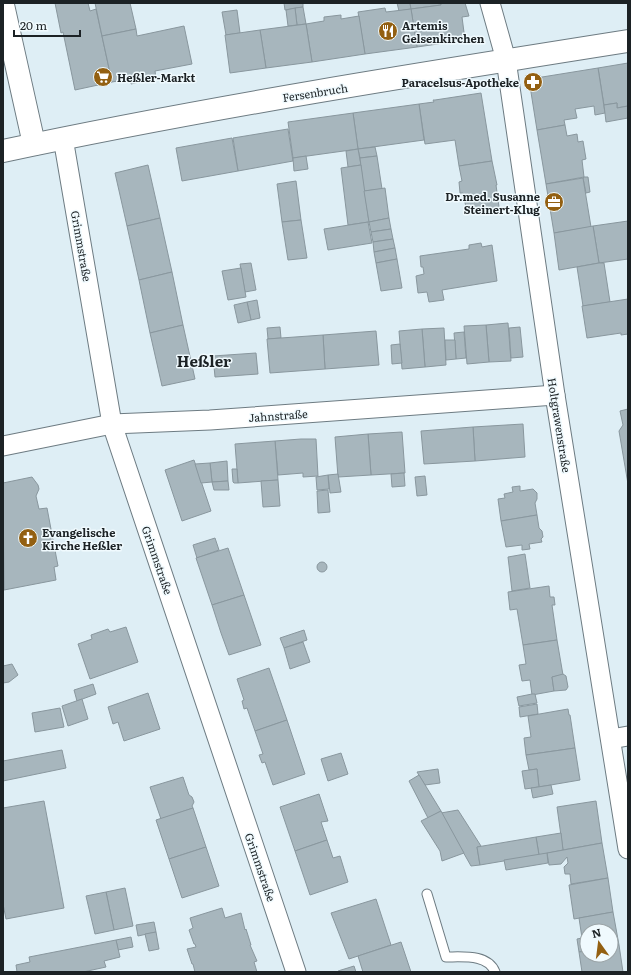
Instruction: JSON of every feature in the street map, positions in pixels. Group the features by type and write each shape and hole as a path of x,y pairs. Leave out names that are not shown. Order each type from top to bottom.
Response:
{"street":[{"name":"Holtgrawenstraße","path":"490,3 506,60 555,395 620,737 628,849"},
{"path":"3,5 34,144"},
{"name":"Fersenbruch","path":"3,151 202,111 628,41"},
{"name":"Grimmstraße","path":"63,138 112,424 296,972"},
{"name":"Jahnstraße","path":"3,446 112,424 210,420 555,395"}],"lane":[{"path":"427,894 446,957 485,960 493,966 495,972"}],"building":[{"path":"55,3 88,3 90,11 96,9 112,82 75,90 63,32 61,33"},
{"path":"95,3 130,3 136,29 102,36"},
{"path":"284,3 303,3 303,7 285,10"},
{"path":"397,3 410,3 411,9 399,11"},
{"path":"410,3 441,3 441,5 411,9"},
{"path":"441,3 465,3 469,16 462,17 465,40 417,47 411,9 441,5"},
{"path":"303,7 306,24 297,25 295,8"},
{"path":"295,8 297,25 288,26 286,10"},
{"name":"Artemis Gelsenkirchen","path":"385,8 386,12 411,9 417,47 365,54 358,12"},
{"path":"237,10 240,33 226,35 222,12"},
{"path":"341,15 341,19 359,16 365,54 312,62 306,24 324,21 324,17"},
{"path":"306,24 312,62 266,68 260,30"},
{"path":"184,26 192,64 155,71 156,78 131,84 129,79 112,82 102,36 136,29 137,36"},
{"path":"260,30 266,68 230,73 225,35"},
{"path":"628,63 628,106 617,108 617,103 604,105 598,68"},
{"path":"598,68 605,113 595,115 594,106 575,109 577,118 564,120 565,125 537,130 530,86 536,78"},
{"path":"481,93 492,161 459,166 455,140 425,144 419,104 434,102 433,100"},
{"path":"617,103 617,108 628,106 628,118 606,122 604,105"},
{"path":"419,104 424,140 358,149 353,113"},
{"path":"353,113 358,149 293,158 288,122"},
{"path":"565,125 567,136 577,134 578,142 583,141 586,159 582,160 584,177 546,184 537,130"},
{"path":"288,129 293,161 238,171 233,138"},
{"path":"232,138 238,171 182,181 176,148"},
{"path":"375,147 377,156 360,158 358,149"},
{"path":"358,149 361,165 348,167 346,151"},
{"path":"306,156 308,169 294,171 293,158"},
{"path":"377,156 382,189 364,191 360,158"},
{"path":"492,161 497,185 499,207 467,212 463,193 460,193 459,182 462,181 459,166"},
{"path":"148,165 160,218 127,226 115,173"},
{"path":"361,165 369,222 348,225 341,168"},
{"path":"584,177 588,177 590,192 586,193"},
{"path":"583,178 591,227 554,233 546,184"},
{"path":"296,181 301,220 282,222 277,184"},
{"path":"385,188 389,218 369,222 364,191"},
{"path":"160,218 172,272 139,280 127,226"},
{"path":"389,218 391,229 371,232 369,222"},
{"path":"301,220 307,258 288,260 282,222"},
{"path":"628,221 628,259 599,263 593,226"},
{"path":"368,222 372,243 328,250 324,229"},
{"path":"593,226 599,263 559,270 554,233"},
{"path":"391,229 393,239 373,242 371,232"},
{"path":"393,239 395,248 374,252 373,242"},
{"path":"481,243 482,247 492,245 497,281 442,290 444,300 429,302 427,292 418,293 416,276 424,274 423,267 421,267 420,256 469,249 469,245"},
{"path":"395,248 397,259 376,263 374,252"},
{"path":"397,259 402,288 381,291 376,263"},
{"path":"251,263 256,290 245,292 240,264"},
{"path":"604,263 610,302 583,306 577,267"},
{"path":"241,268 246,297 228,300 222,271"},
{"path":"172,272 183,325 150,333 139,280"},
{"path":"628,299 628,334 621,335 621,333 587,338 582,306"},
{"path":"257,300 260,318 251,320 247,302"},
{"path":"247,302 251,320 238,323 234,305"},
{"path":"508,323 511,361 489,362 486,325"},
{"path":"183,325 195,379 162,386 150,333"},
{"path":"486,325 489,362 467,364 464,326"},
{"path":"280,327 281,338 268,339 267,328"},
{"path":"520,327 523,357 511,358 509,328"},
{"path":"444,328 446,365 425,367 422,329"},
{"path":"422,329 425,367 402,369 399,331"},
{"path":"376,331 379,365 325,369 323,335"},
{"path":"464,332 466,358 456,359 454,333"},
{"path":"323,335 325,369 270,373 267,339"},
{"path":"445,340 455,340 456,359 446,360"},
{"path":"400,344 402,363 392,364 391,345"},
{"path":"256,353 258,374 215,377 213,356"},
{"path":"628,409 628,484 619,431 623,425 620,411"},
{"path":"523,424 525,457 475,461 473,427"},
{"path":"473,427 475,461 424,464 421,431"},
{"path":"402,432 405,473 371,475 368,434"},
{"path":"368,434 371,475 338,477 335,437"},
{"path":"316,439 318,476 303,477 303,473 278,475 275,441"},
{"path":"275,441 278,480 238,483 235,444"},
{"path":"194,460 211,511 182,521 165,470"},
{"path":"227,461 228,481 212,482 210,463"},
{"path":"210,463 212,482 201,483 195,464"},
{"path":"232,469 237,469 238,483 233,482"},
{"path":"404,473 405,486 392,487 391,474"},
{"path":"338,474 341,492 330,493 328,475"},
{"path":"328,475 329,489 317,490 316,477"},
{"path":"425,476 427,495 417,496 415,477"},
{"name":"Evangelische Kirche Heßler","path":"32,477 39,489 36,496 39,509 47,508 58,566 54,567 56,580 4,590 3,483"},
{"path":"278,480 280,506 263,507 261,481"},
{"path":"228,481 229,490 214,490 212,482"},
{"path":"520,486 520,491 533,489 537,493 535,503 537,515 501,521 498,499 505,498 504,494 513,492 512,487"},
{"path":"328,490 330,512 318,513 317,491"},
{"path":"537,515 539,528 542,531 542,542 529,544 530,549 522,550 522,545 506,547 501,521"},
{"path":"215,538 219,550 197,558 193,545"},
{"path":"228,548 244,595 212,605 196,558"},
{"path":"525,554 530,588 512,591 508,557"},
{"path":"322,562 327,567 322,572 317,567"},
{"path":"549,586 550,597 554,597 555,605 552,605 557,640 523,645 517,609 510,610 508,592"},
{"path":"244,595 261,645 229,655 212,605"},
{"path":"126,627 138,662 90,679 78,644 92,639 91,635 108,629 110,632"},
{"path":"304,630 307,640 284,648 280,638"},
{"path":"557,640 563,675 552,677 554,691 532,695 530,680 522,681 519,665 526,664 523,645"},
{"path":"303,642 310,662 290,669 284,648"},
{"path":"12,664 18,675 9,682 3,683 3,666"},
{"path":"269,668 287,720 255,731 247,708 244,709 242,701 244,700 237,679"},
{"path":"563,674 566,676 568,687 566,690 554,691 552,677"},
{"path":"93,684 96,694 77,701 74,690"},
{"path":"148,693 160,729 124,741 118,722 113,724 108,707"},
{"path":"535,694 537,703 519,706 517,697"},
{"path":"82,699 88,719 68,726 62,706"},
{"path":"537,704 538,714 520,717 519,707"},
{"path":"60,708 64,727 35,732 32,713"},
{"path":"568,709 575,748 526,755 524,738 531,737 528,716"},
{"path":"287,720 305,774 273,785 265,762 262,763 259,755 263,754 255,731"},
{"path":"575,748 580,780 539,787 537,769 529,770 526,755"},
{"path":"62,750 66,768 3,781 3,761"},
{"path":"341,753 348,774 328,781 321,759"},
{"path":"438,769 440,783 425,785 417,772"},
{"path":"537,769 539,787 525,789 522,771"},
{"path":"419,775 441,811 428,818 409,781"},
{"path":"183,777 189,795 192,797 194,802 192,806 193,808 161,819 150,787"},
{"path":"551,785 553,794 533,798 531,788"},
{"path":"319,794 328,821 321,822 327,840 295,851 280,807"},
{"path":"44,801 64,908 6,919 3,904 3,808"},
{"path":"596,801 602,843 563,850 557,807"},
{"path":"193,808 206,847 169,859 156,820"},
{"path":"458,810 481,846 477,847 480,865 471,866 441,813"},
{"path":"441,811 464,853 442,861 440,851 421,821"},
{"path":"561,833 563,850 539,855 536,837"},
{"path":"536,837 539,855 480,865 477,847"},
{"path":"327,840 333,858 340,856 348,882 310,895 295,851"},
{"path":"602,843 608,878 571,884 570,874 565,874 564,867 568,863 567,857 561,864 549,865 547,853"},
{"path":"206,847 219,886 182,898 169,859"},
{"path":"547,853 548,863 506,870 504,860"},
{"path":"608,878 613,912 574,919 569,885"},
{"path":"125,888 133,926 114,930 106,892"},
{"path":"106,892 114,930 95,934 86,896"},
{"path":"376,899 391,945 349,959 331,913"},
{"path":"222,908 225,918 241,913 250,945 257,961 254,962 257,972 195,972 187,949 196,947 189,930 193,928 190,918"},
{"path":"613,912 615,923 580,923 579,918"},
{"path":"154,922 156,932 138,936 136,925"},
{"path":"156,932 159,949 149,951 145,934"},
{"path":"131,937 133,947 118,950 116,940"},
{"path":"577,939 579,939 579,952"},
{"path":"116,940 120,957 104,961 106,967 83,972 17,972 16,965 30,962 29,957"},
{"path":"401,942 411,972 363,972 358,956"},
{"path":"619,945 623,972 582,972 581,963 619,963"},
{"path":"354,966 356,972 338,971"}],"place":[{"name":"Artemis Gelsenkirchen","path":"388,31"},
{"name":"Heßler-Markt","path":"103,77"},
{"name":"Paracelsus-Apotheke","path":"533,82"},
{"name":"Dr.med. Susanne Steinert-Klug","path":"554,202"},
{"name":"Evangelische Kirche Heßler","path":"28,538"}],"district":[{"name":"Heßler","path":"204,360"}]}
